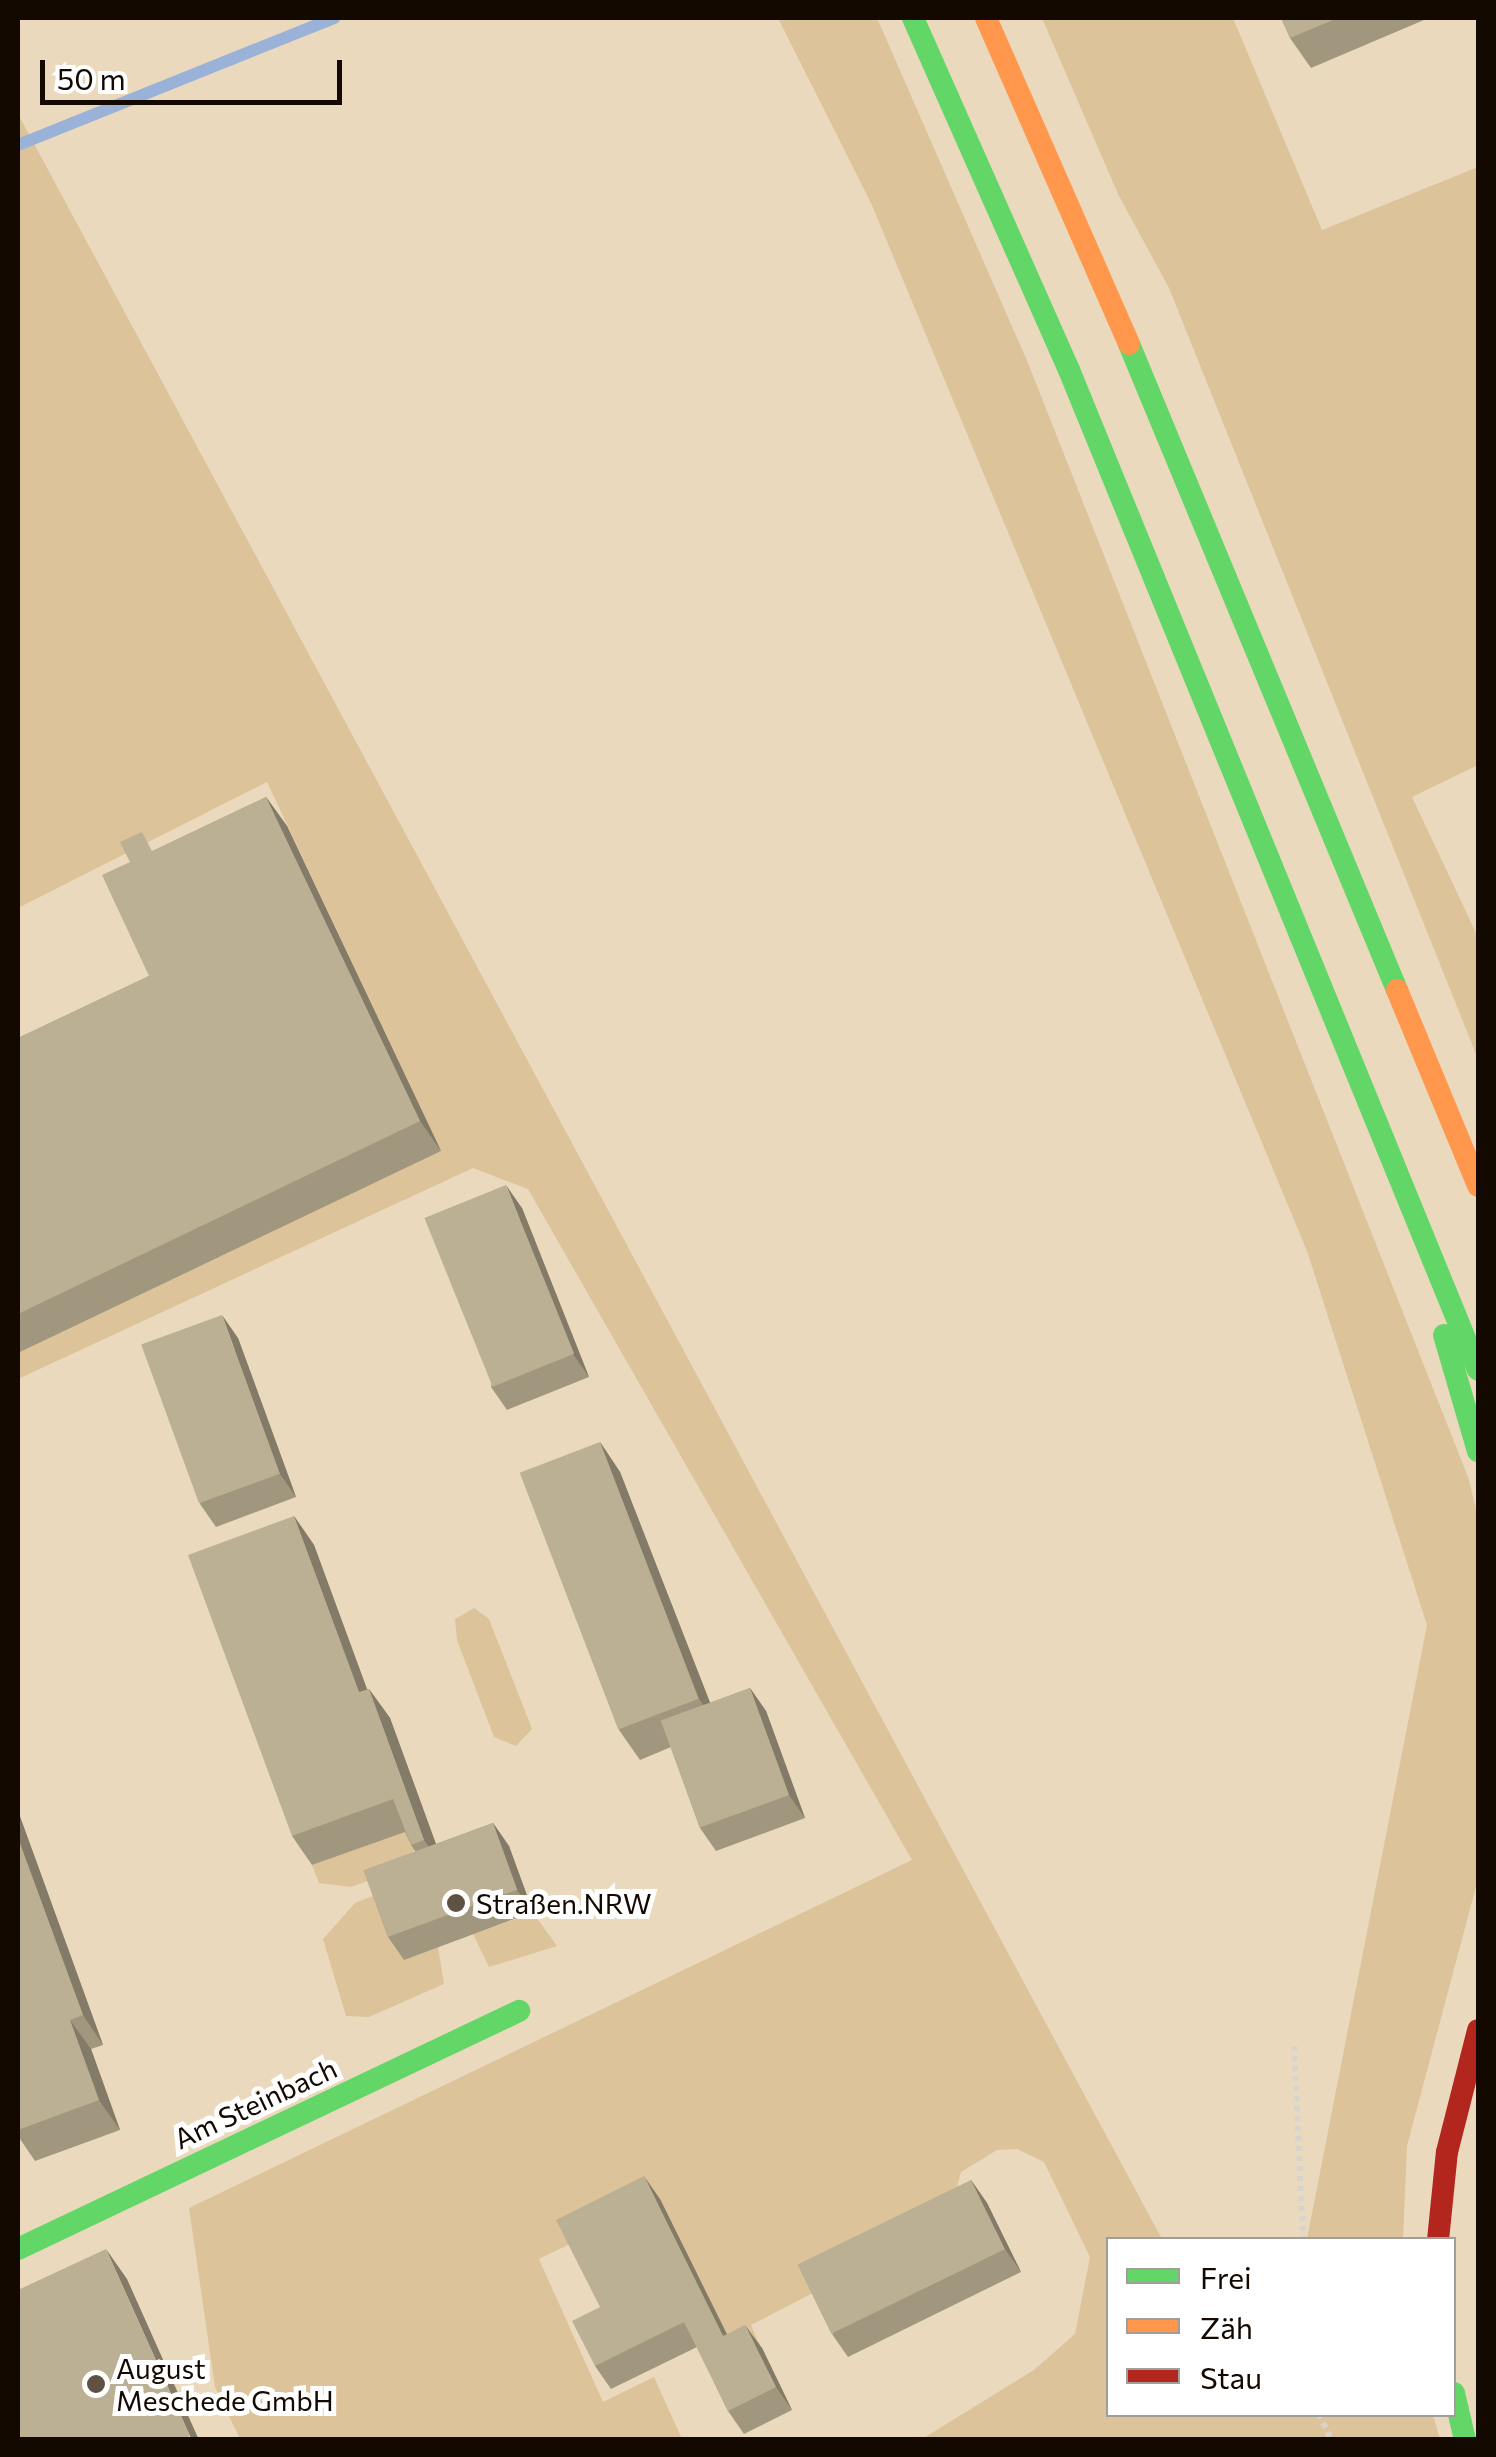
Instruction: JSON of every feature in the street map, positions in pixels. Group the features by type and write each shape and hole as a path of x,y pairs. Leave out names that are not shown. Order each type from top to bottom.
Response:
{"main road":[{"path":"914,18 1069,370 1478,1370"},
{"path":"986,18 1478,1186"},
{"path":"1455,1127 1478,1175"},
{"path":"1386,1141 1478,1451"},
{"name":"Am Steinbach","path":"18,2249 519,2011"},
{"path":"1438,2237 1447,2152 1478,2030"},
{"path":"1456,2404 1465,2440"}],"path":[{"path":"1294,2046 1303,2237"},
{"path":"1320,2417 1331,2440"}],"shaded area":[{"path":"778,18 877,18 1028,363 1468,1477 1478,1517 1478,1879 1407,2146 1403,2237 1307,2237 1427,1625 1307,1251 871,203"},
{"path":"1042,18 1233,18 1322,230 1478,167 1478,765 1412,797 1478,937 1478,1059 1169,288 1118,194"},
{"path":"18,114 1161,2237 1106,2237 1106,2417 1434,2417 1440,2439 922,2439 1034,2370 1075,2334 1090,2257 1044,2162 1017,2149 997,2150 961,2172 957,2187 966,2214 751,2325 761,2348 739,2359 660,2200 539,2259 603,2402 654,2377 682,2439 240,2439 215,2387 189,2208 912,1860 528,1189 473,1168 18,1379 18,1353 440,1150 267,782 18,908"},
{"path":"474,1608 489,1619 532,1729 516,1746 494,1737 457,1640 455,1619"},
{"path":"414,1828 418,1843 404,1868 351,1887 319,1883 312,1865"},
{"path":"380,1893 404,1959 438,1947 444,1984 369,2017 346,2016 323,1939 355,1903"},
{"path":"533,1913 557,1946 489,1967 473,1934"}],"building":[{"path":"1281,18 1338,18 1290,38"},
{"path":"266,797 420,1121 18,1314 18,1038 149,976 102,875 130,862 120,842 142,832 152,851"},
{"path":"506,1185 574,1354 493,1387 424,1218"},
{"path":"222,1315 280,1474 199,1503 141,1344"},
{"path":"600,1442 699,1699 618,1730 520,1473"},
{"path":"294,1516 359,1692 369,1689 424,1840 411,1845 393,1799 292,1836 188,1555"},
{"path":"750,1688 789,1795 700,1828 661,1720"},
{"path":"493,1823 517,1890 388,1937 363,1870"},
{"path":"18,1838 83,2015 70,2020 99,2100 18,2130"},
{"path":"644,2176 723,2336 745,2325 776,2387 728,2411 684,2322 595,2366 572,2321 600,2307 556,2220"},
{"path":"971,2180 1005,2249 831,2334 798,2265"},
{"name":"August Meschede GmbH","path":"106,2249 190,2436 181,2440 18,2440 18,2290"}],"waterway":[{"path":"18,145 334,18"}],"traffic: fast":[{"path":"913,18 1069,370 1478,1370"},
{"path":"1129,344 1397,990"},
{"path":"1444,1335 1478,1451"},
{"path":"18,2249 519,2011"},
{"path":"1456,2402 1465,2440"}],"traffic: slow":[{"path":"986,18 1129,344"},
{"path":"1397,990 1478,1186"}],"traffic: jam":[{"path":"1438,2237 1447,2152 1478,2030"}],"place":[{"name":"Straßen.NRW","path":"456,1903"},
{"name":"August Meschede GmbH","path":"96,2384"}]}
